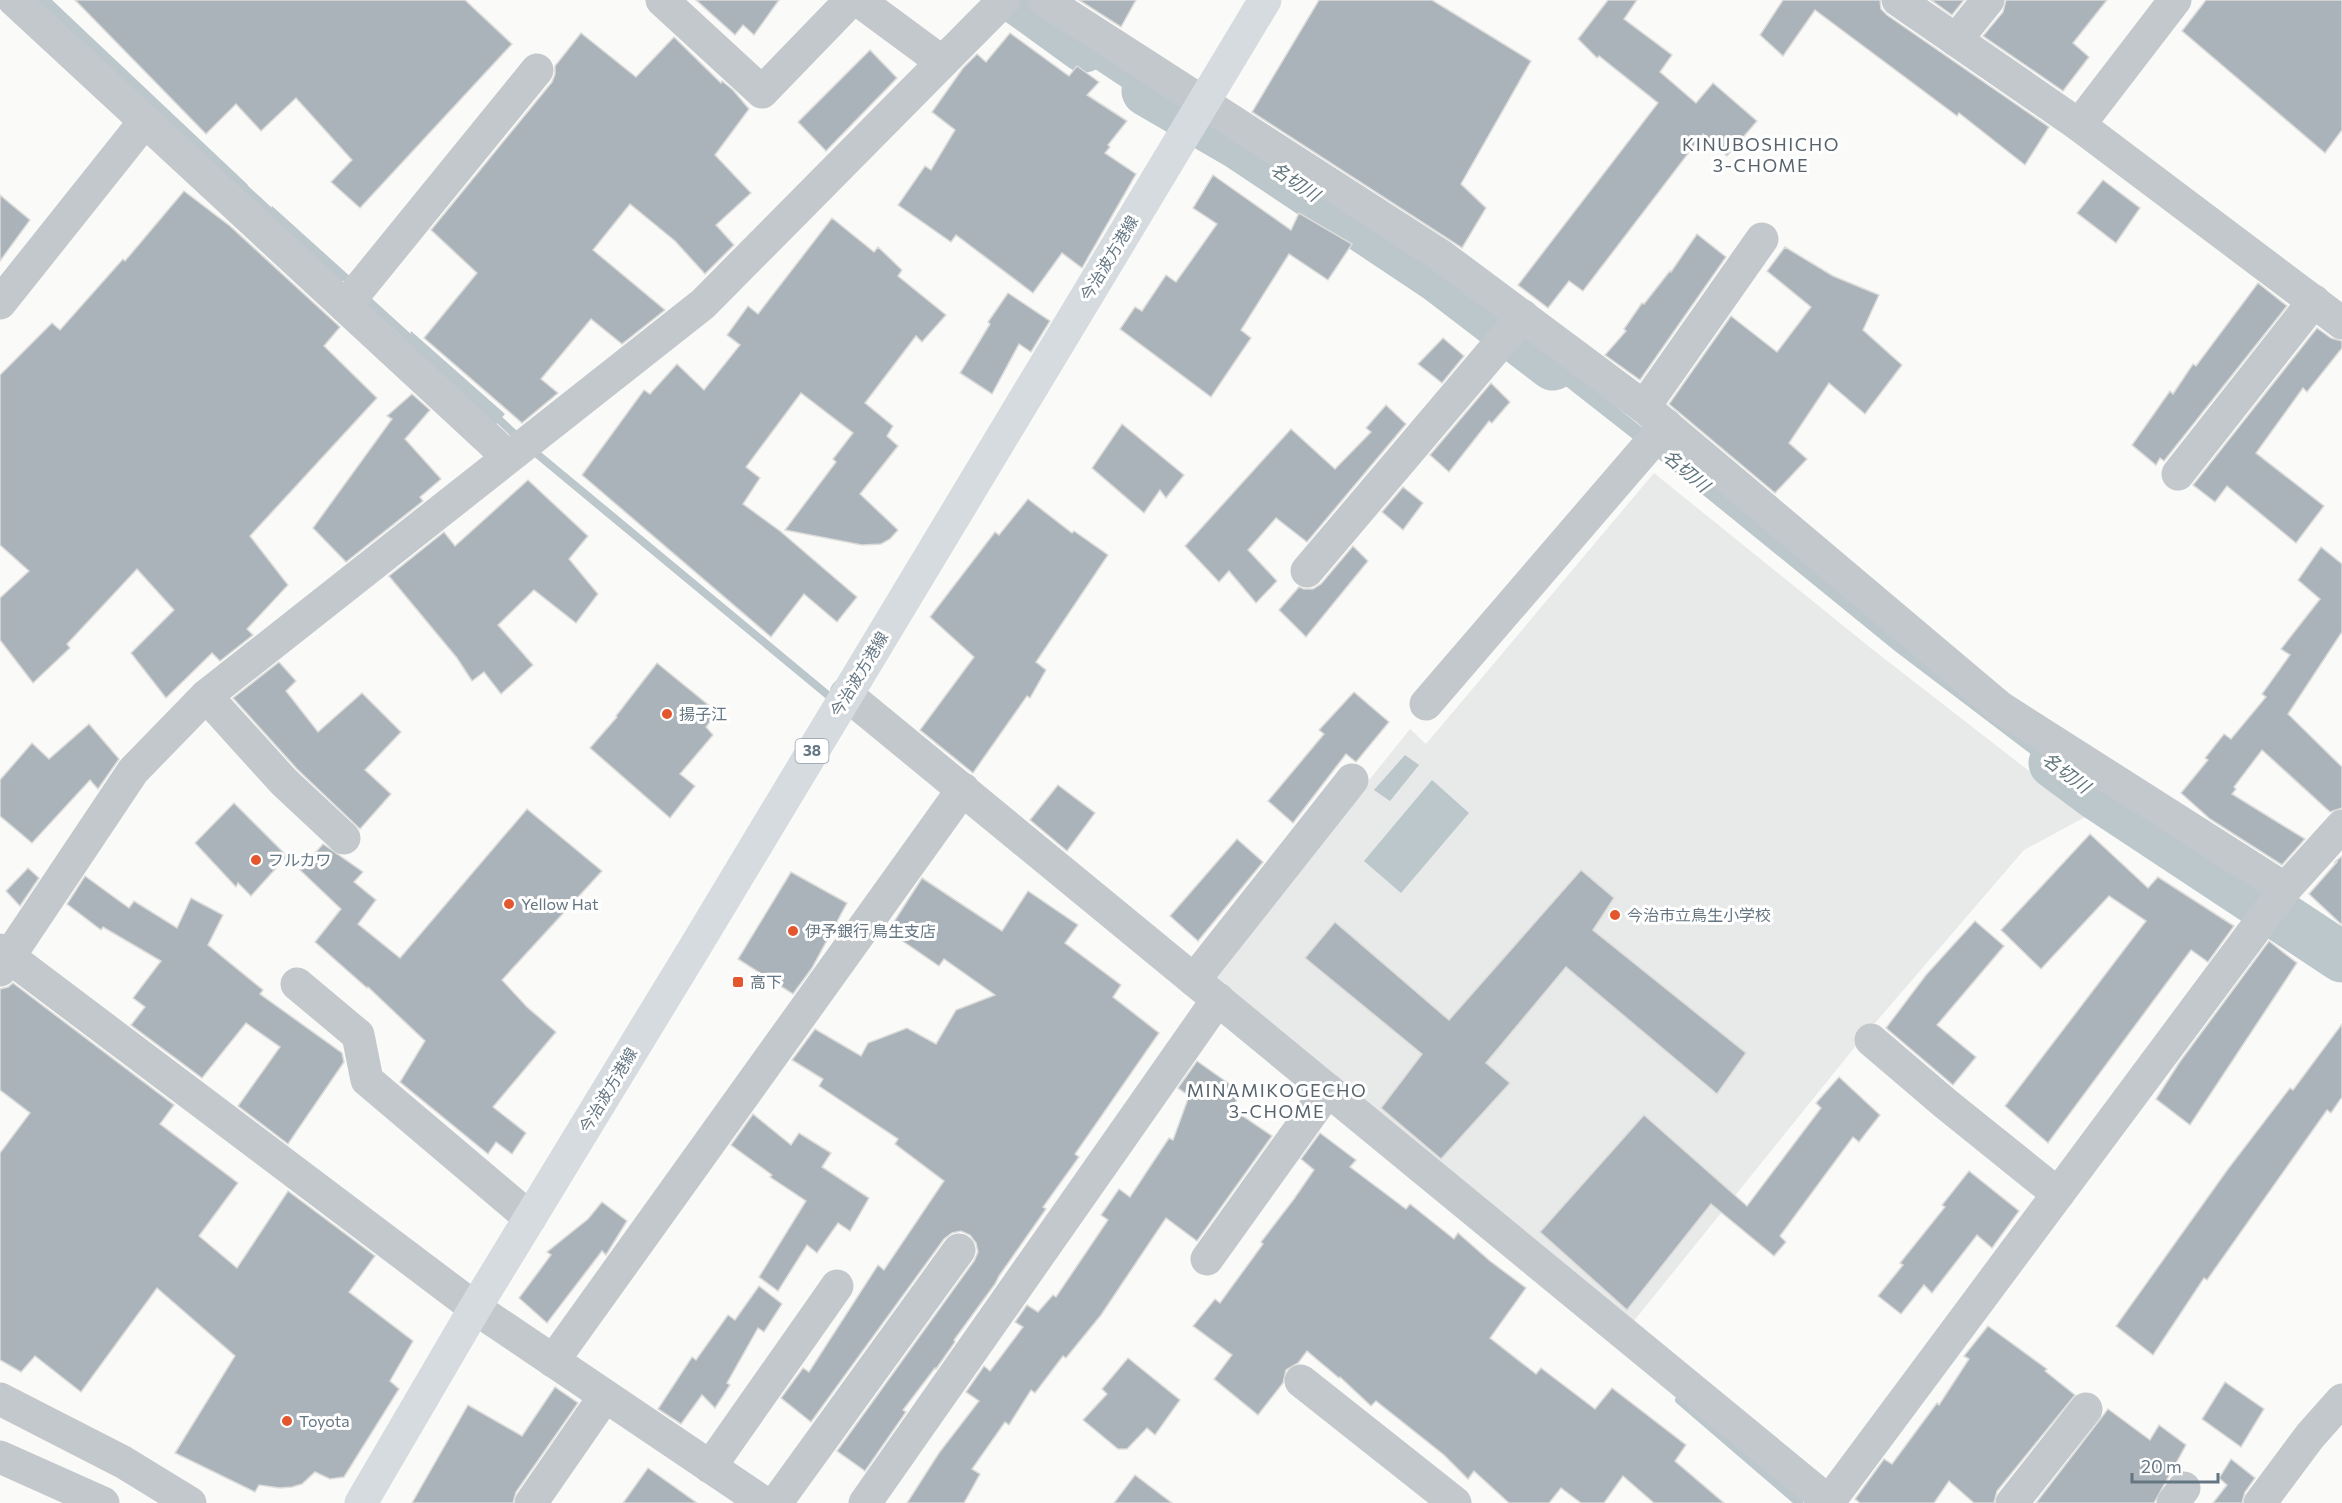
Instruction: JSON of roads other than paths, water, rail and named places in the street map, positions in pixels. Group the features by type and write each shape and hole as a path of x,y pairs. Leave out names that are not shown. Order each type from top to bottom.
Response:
{"main road":[{"name":"今治波方港線","path":"361,1503 475,1308 941,540 1265,0"}],"street":[{"path":"14,0 508,457"},
{"path":"662,0 762,92 851,0"},
{"path":"858,0 942,62"},
{"path":"764,1503 475,1308 3,959 134,771 206,696 703,304 1004,0"},
{"path":"1044,0 1440,255 1655,416 2001,708 2285,889"},
{"path":"1898,0 2079,125 2342,323"},
{"path":"1956,40 1989,0"},
{"path":"2079,125 2175,0"},
{"path":"345,306 537,70"},
{"path":"0,303 145,121"},
{"path":"1425,704 1655,416 1762,239"},
{"path":"2178,474 2313,301"},
{"path":"1307,571 1523,316"},
{"path":"846,694 1829,1503 2285,889 2342,826"},
{"path":"206,696 285,782 344,838"},
{"path":"865,1503 1206,989 1352,780"},
{"path":"553,1361 963,789"},
{"path":"297,984 358,1035 367,1080 530,1218"},
{"path":"1871,1040 2058,1194"},
{"path":"1208,1259 1328,1090"},
{"path":"776,1503 958,1250"},
{"path":"710,1467 837,1286"},
{"path":"1301,1381 1455,1503"},
{"path":"531,1503 605,1396"},
{"path":"0,1399 123,1462 190,1503"},
{"path":"2260,1503 2310,1436 2342,1400"},
{"path":"2012,1503 2086,1409"},
{"path":"0,1457 103,1503"}],"water":[{"path":"23,0 52,0 248,185 235,199"},
{"path":"1031,3 1187,107 1176,123 1020,19"},
{"path":"1229,128 1329,191 1317,209 1218,146"},
{"path":"272,206 353,279 329,284 266,227"},
{"path":"1360,214 1402,241 1391,259 1349,232"},
{"path":"1415,252 1457,281 1447,296 1405,266"},
{"path":"1521,330 1659,441 2117,797 2106,811 1895,651 1665,464 1512,344"},
{"path":"411,331 505,414 492,429 407,354"},
{"path":"1405,755 1419,765 1390,801 1374,790"},
{"path":"1432,780 1469,813 1401,893 1364,861"},
{"path":"2145,817 2258,888 2248,903 2136,830"},
{"path":"2282,905 2342,946 2342,964 2273,918"}],"waterway":[{"name":"名切川","path":"1019,0 1084,47"},
{"name":"名切川","path":"1147,91 1240,145 1438,277 1553,365"},
{"path":"238,182 277,218"},
{"path":"362,295 417,345"},
{"path":"493,414 521,440"},
{"path":"531,449 835,701"},
{"name":"名切川","path":"2054,763 2097,795 2342,957"},
{"path":"1679,1400 1799,1503"}],"place":[{"name":"揚子江","path":"667,714"},
{"name":"フルカワ","path":"256,860"},
{"name":"Yellow Hat","path":"509,904"},
{"name":"今治市立鳥生小学校","path":"1615,915"},
{"name":"伊予銀行 鳥生支店","path":"793,931"},
{"name":"高下","path":"738,982"},
{"name":"Toyota","path":"287,1421"}],"district":[{"name":"KINUBOSHICHO 3-CHOME","path":"1761,155"},
{"name":"MINAMIKOGECHO 3-CHOME","path":"1277,1101"}]}
